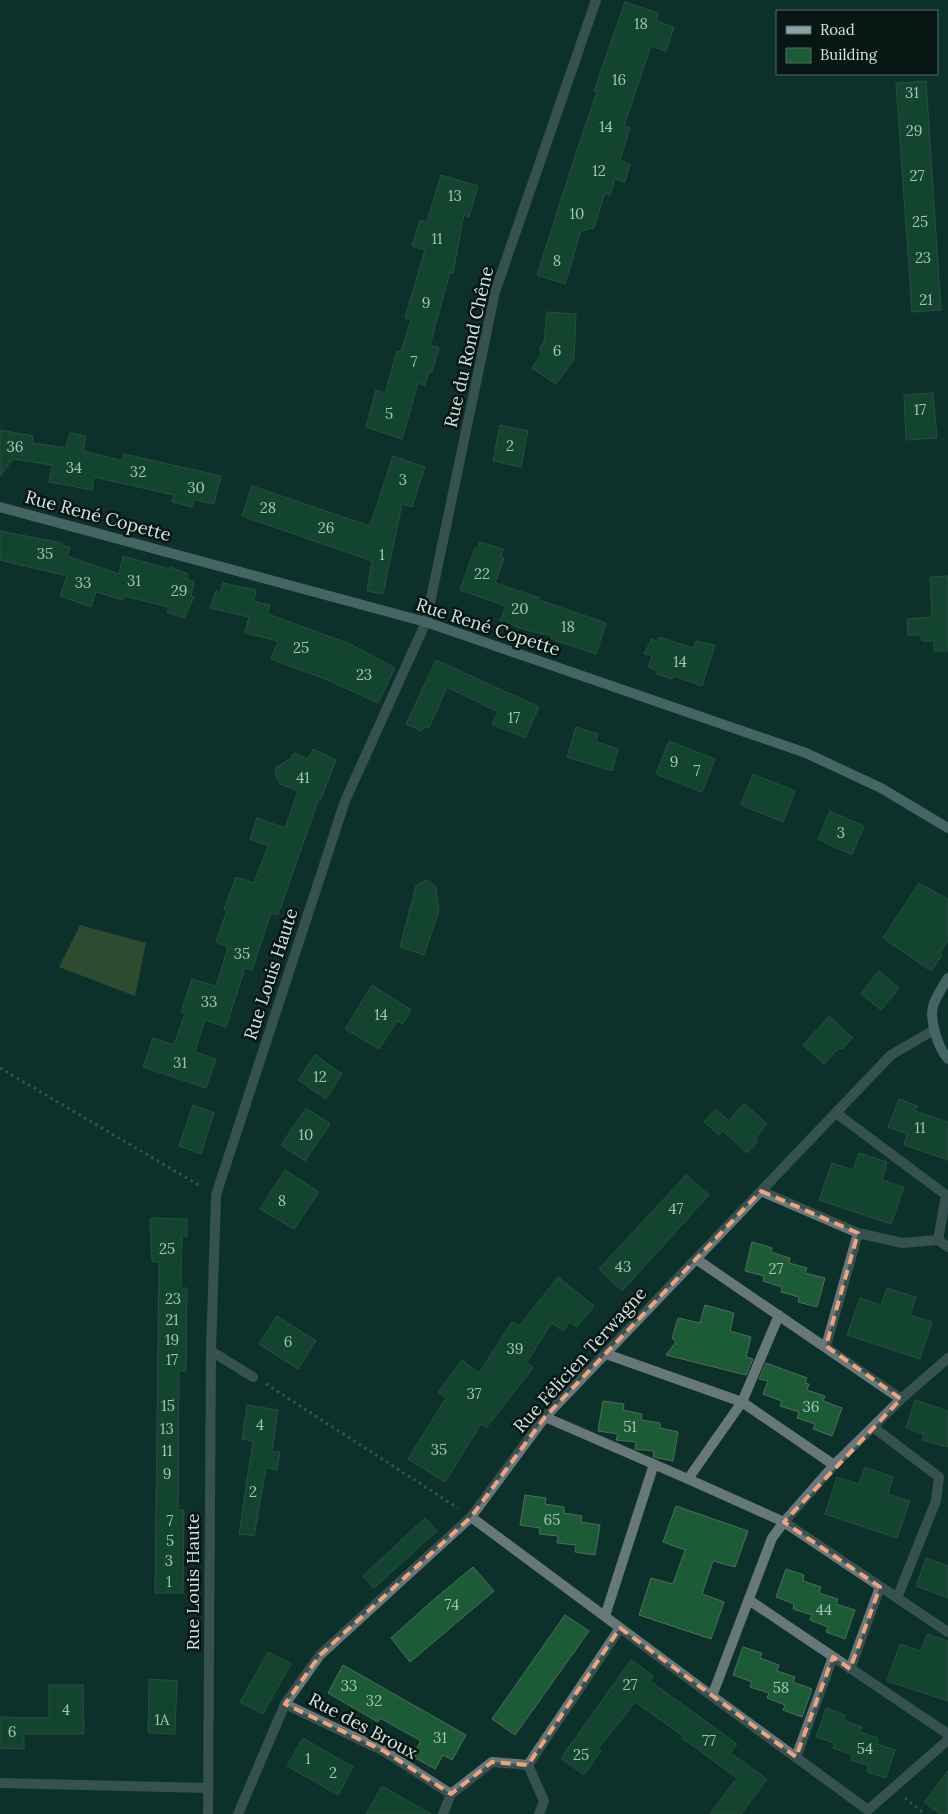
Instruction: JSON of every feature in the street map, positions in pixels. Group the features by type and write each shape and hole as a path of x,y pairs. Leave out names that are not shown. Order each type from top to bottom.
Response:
{"street":[{"name":"Rue du Rond Chêne","path":"426,622 495,292 596,0"},
{"name":"Rue René Copette","path":"0,507 426,622 806,753 881,788 948,828"},
{"name":"Rue Louis Haute","path":"208,1814 211,1351 216,1195 345,801 426,622"},
{"path":"948,978 933,1004 934,1030 942,1052 948,1059"},
{"name":"Rue Félicien Terwagne","path":"238,1814 285,1704 320,1655 471,1517 545,1417 891,1055 934,1030"},
{"path":"836,1113 946,1195 938,1240"},
{"path":"761,1191 858,1233 902,1243 938,1240 948,1247"},
{"path":"826,1346 858,1233"},
{"path":"696,1259 902,1399"},
{"path":"688,1479 742,1402 779,1315"},
{"path":"211,1351 253,1377"},
{"path":"606,1354 742,1402 834,1465"},
{"path":"712,1696 772,1538 834,1465 902,1399 946,1364"},
{"path":"545,1417 784,1522 948,1632"},
{"path":"873,1427 939,1477 936,1501 897,1598"},
{"path":"604,1616 654,1464"},
{"path":"471,1517 868,1810 948,1740"},
{"path":"850,1669 880,1586"},
{"path":"749,1600 948,1734"},
{"path":"528,1765 620,1628"},
{"path":"796,1757 833,1658"},
{"name":"Rue des Broux","path":"285,1704 384,1751 451,1794"},
{"path":"443,1814 451,1794 492,1762 528,1765"},
{"path":"528,1765 544,1801 539,1814"},
{"path":"0,1783 208,1788"}],"path":[{"path":"0,1068 216,1195"},
{"path":"253,1377 471,1517"},
{"path":"893,1788 925,1814"}],"highlighted area":[{"path":"761,1191 858,1233 826,1346 901,1399 784,1522 880,1587 850,1669 833,1657 796,1757 620,1628 528,1765 492,1762 451,1794 384,1751 285,1704 320,1655 471,1517 545,1417"}],"green space":[{"path":"80,925 146,943 135,996 59,967"}],"building":[{"path":"625,2 658,13 656,21 674,27 666,51 651,46 624,126 630,128 620,160 630,164 625,182 615,179 610,195 605,193 594,228 581,231 565,284 537,275 597,92 594,91"},
{"path":"926,81 941,310 912,312 896,83"},
{"path":"441,175 478,186 469,217 464,215 453,273 450,272 430,345 439,348 432,372 429,371 425,385 418,383 402,439 366,427 376,390 385,393 397,351 401,352 411,320 405,318 425,250 412,246 420,220 427,222"},
{"path":"547,312 576,314 574,359 556,384 532,368 541,355 540,347 544,342"},
{"path":"933,393 937,438 906,440 904,395"},
{"path":"500,425 528,431 521,467 493,461"},
{"path":"0,430 33,436 32,443 66,448 70,433 86,436 83,451 123,461 124,454 221,476 214,504 194,500 192,507 172,502 174,495 94,477 92,490 49,482 52,465 13,459 0,476"},
{"path":"393,456 425,467 412,507 402,504 383,594 367,591 372,561 242,516 252,486 370,526"},
{"path":"0,531 62,543 63,546 70,547 67,556 119,574 123,556 169,569 170,567 188,574 187,579 194,582 191,596 194,597 184,618 167,612 169,607 125,596 123,600 96,592 91,607 60,596 67,576 0,560"},
{"path":"480,542 503,549 501,557 504,558 495,583 606,623 596,654 551,639 552,636 500,621 506,606 460,590 475,548 477,549"},
{"path":"948,576 948,651 934,651 934,641 922,641 921,635 908,635 907,619 932,617 930,577"},
{"path":"223,583 256,590 254,601 270,605 268,614 350,644 395,668 378,703 325,679 271,659 278,641 245,633 249,617 210,608 216,591 220,593"},
{"path":"659,637 693,648 696,641 715,645 702,686 674,676 672,679 657,674 657,671 648,667 652,656 644,654 652,639 657,641"},
{"path":"436,660 539,707 525,738 492,724 498,712 447,687 429,728 424,727 422,731 406,724"},
{"path":"576,727 598,734 596,742 618,749 612,771 567,757"},
{"path":"669,741 715,759 702,792 656,774"},
{"path":"313,749 336,760 321,799 319,798 278,915 271,913 252,970 245,968 226,1027 205,1020 195,1052 216,1059 206,1088 143,1067 153,1038 174,1045 185,1013 181,1012 192,979 216,986 228,947 216,942 227,910 224,909 236,877 254,883 268,846 250,839 257,818 285,828 298,791 280,784 275,773 277,767 290,759 294,753 308,759"},
{"path":"753,774 795,791 783,822 741,805"},
{"path":"830,811 864,826 852,855 818,839"},
{"path":"424,881 429,881 436,887 439,911 424,955 400,947 416,886"},
{"path":"919,883 948,899 948,941 940,953 942,955 931,971 883,938"},
{"path":"879,971 899,988 881,1010 861,994"},
{"path":"372,985 411,1010 403,1024 397,1021 379,1049 345,1029"},
{"path":"829,1016 853,1038 842,1049 839,1048 824,1064 803,1045"},
{"path":"315,1055 342,1074 326,1099 298,1080"},
{"path":"899,1099 917,1106 915,1111 948,1122 948,1160 904,1145 907,1134 888,1127"},
{"path":"744,1103 767,1124 755,1138 758,1141 747,1153 723,1131 719,1135 704,1122 716,1109 729,1121"},
{"path":"193,1105 214,1113 201,1154 179,1146"},
{"path":"306,1108 330,1124 305,1161 281,1145"},
{"path":"859,1153 887,1162 882,1180 904,1187 891,1224 819,1200 832,1163 853,1170"},
{"path":"285,1170 319,1192 294,1229 260,1209"},
{"path":"686,1175 709,1195 622,1291 599,1269"},
{"path":"150,1218 187,1219 187,1236 182,1236 181,1288 187,1288 186,1371 179,1371 178,1510 184,1510 183,1593 155,1593 159,1262 152,1262"},
{"path":"752,1242 772,1248 771,1252 790,1258 789,1263 807,1268 805,1273 825,1278 817,1307 798,1302 799,1297 781,1292 782,1287 763,1281 764,1276 745,1271"},
{"path":"558,1277 594,1306 577,1327 570,1322 563,1331 552,1323 526,1363 533,1367 527,1376 486,1428 481,1424 445,1482 408,1459 446,1398 438,1392 462,1360 479,1373 512,1322 519,1326"},
{"path":"887,1288 916,1297 910,1315 932,1322 920,1359 847,1335 860,1298 881,1305"},
{"path":"705,1305 734,1313 730,1331 751,1337 746,1357 753,1359 746,1375 666,1355 676,1342 672,1338 678,1318 700,1323"},
{"path":"277,1316 316,1341 298,1369 259,1344"},
{"path":"766,1363 807,1378 805,1383 809,1384 807,1390 825,1396 823,1401 842,1408 832,1436 813,1429 815,1424 797,1418 799,1412 780,1406 782,1401 763,1394 768,1381 759,1379"},
{"path":"915,1400 948,1411 948,1447 922,1440 924,1434 906,1428"},
{"path":"603,1401 624,1404 623,1410 642,1414 641,1420 660,1423 660,1428 678,1432 673,1461 653,1457 654,1451 635,1449 636,1442 616,1440 618,1434 598,1431"},
{"path":"247,1405 278,1410 272,1451 280,1452 277,1470 266,1468 254,1536 239,1534 253,1441 242,1439"},
{"path":"865,1467 893,1477 888,1494 910,1501 897,1538 825,1514 837,1477 859,1484"},
{"path":"525,1495 546,1498 545,1504 564,1507 564,1513 582,1516 581,1522 600,1525 595,1555 575,1552 576,1545 557,1543 558,1536 539,1534 540,1528 520,1525"},
{"path":"676,1506 748,1531 735,1567 713,1561 702,1594 724,1602 711,1639 639,1615 651,1578 673,1584 685,1550 663,1542"},
{"path":"425,1518 437,1531 374,1588 363,1576"},
{"path":"926,1558 948,1566 948,1598 916,1586"},
{"path":"473,1567 494,1591 410,1662 391,1638"},
{"path":"786,1569 804,1575 803,1581 821,1587 819,1593 838,1599 836,1604 855,1610 845,1639 826,1632 828,1627 810,1620 812,1615 793,1609 794,1604 776,1597"},
{"path":"565,1615 589,1631 515,1735 492,1719"},
{"path":"927,1634 948,1641 948,1701 887,1681 900,1644 921,1651"},
{"path":"743,1647 762,1653 760,1658 779,1665 777,1671 795,1677 793,1682 812,1689 802,1717 783,1710 785,1705 767,1698 769,1693 750,1687 752,1682 733,1675"},
{"path":"268,1652 291,1664 263,1714 240,1702"},
{"path":"631,1660 653,1676 650,1681 737,1744 730,1753 767,1779 741,1814 710,1814 737,1778 635,1702 598,1749 601,1751 584,1775 561,1758"},
{"path":"343,1665 466,1735 452,1760 443,1755 435,1769 412,1756 421,1741 380,1718 378,1722 328,1693"},
{"path":"149,1679 177,1681 175,1734 148,1733"},
{"path":"49,1685 83,1685 84,1734 24,1734 24,1749 0,1748 0,1717 49,1718"},
{"path":"826,1708 845,1715 843,1720 862,1727 860,1732 878,1738 877,1744 895,1750 886,1778 867,1772 869,1766 851,1760 852,1755 833,1748 835,1743 816,1737"},
{"path":"303,1738 353,1767 338,1795 287,1766"},
{"path":"948,1771 948,1814 940,1814 924,1802"},
{"path":"382,1786 431,1814 366,1814"}]}
